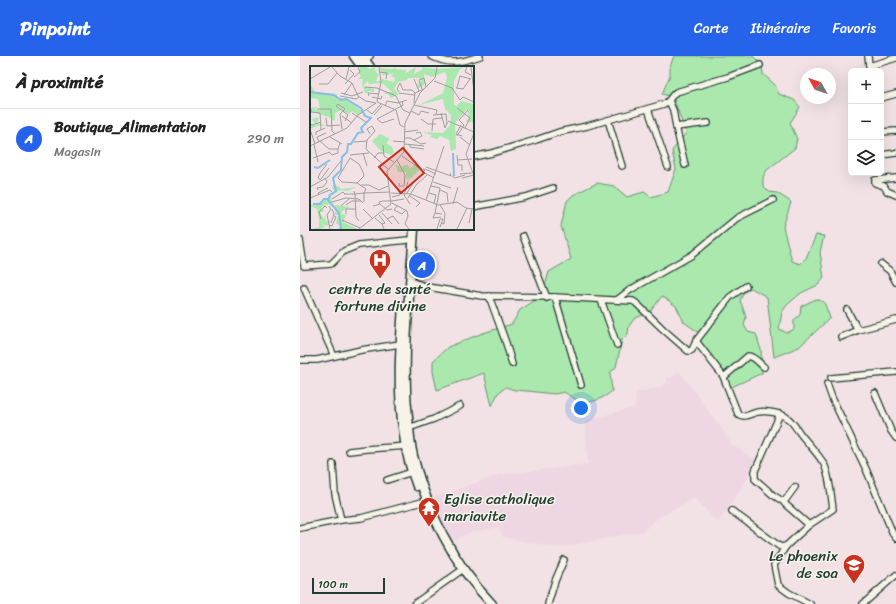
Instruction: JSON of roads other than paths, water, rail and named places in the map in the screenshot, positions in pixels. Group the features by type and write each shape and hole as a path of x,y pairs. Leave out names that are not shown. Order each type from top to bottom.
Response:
{"main road":[{"path":"354,56 365,60"},
{"path":"409,230 400,344 402,425 408,446 412,472 422,502 443,546 459,572 485,604"},
{"path":"414,230 406,346 406,390 409,428 408,446 413,455 426,500 448,544 463,569 492,604"}],"street":[{"path":"431,56 450,63 462,62 480,56"},
{"path":"868,56 869,66 896,58"},
{"path":"474,157 492,153 559,132 587,126 666,103 676,92 728,77 760,65"},
{"path":"884,97 896,94"},
{"path":"669,101 673,110 685,165"},
{"path":"648,108 668,167"},
{"path":"608,120 622,166"},
{"path":"676,127 708,123"},
{"path":"884,132 896,131"},
{"path":"884,155 896,153"},
{"path":"896,178 875,180 875,183 884,186 887,191 896,195"},
{"path":"474,207 526,197 553,188"},
{"path":"616,300 630,290 692,255 737,218 774,200"},
{"path":"523,236 547,298"},
{"path":"300,240 302,266 331,264 344,251 360,245 408,240"},
{"path":"881,264 890,271 896,282"},
{"path":"410,281 428,287 482,296 555,297 633,301 688,351 692,350 696,341 730,297 746,286"},
{"path":"304,288 334,356"},
{"path":"489,296 512,364"},
{"path":"555,297 581,385"},
{"path":"601,300 617,345"},
{"path":"847,310 858,330"},
{"path":"841,337 858,330 896,320"},
{"path":"696,341 724,378 736,412 739,416 746,416 758,412 780,414 789,419 824,464 829,482 832,509 809,525 786,546 774,565 778,585 789,593 810,604"},
{"path":"300,360 317,360 361,350 400,344"},
{"path":"724,378 748,356 753,357 764,367"},
{"path":"831,378 896,372"},
{"path":"827,384 896,538"},
{"path":"875,392 891,431 896,438"},
{"path":"409,428 434,419 460,406"},
{"path":"780,414 755,471 755,479 773,495 784,502 809,525"},
{"path":"349,452 366,449 408,446"},
{"path":"333,464 335,494 341,520"},
{"path":"387,480 412,472"},
{"path":"784,502 795,487"},
{"path":"300,528 341,520 361,518 422,502"},
{"path":"732,511 779,546 786,546"},
{"path":"548,604 555,581 564,560"},
{"path":"414,604 459,572"},
{"path":"863,604 896,575"}],"place":[{"name":"Boutique_Alimentation","path":"422,265"},
{"name":"centre de santé fortune divine","path":"380,280"},
{"name":"Eglise catholique mariavite","path":"429,528"},
{"name":"Le phoenix de soa","path":"854,584"}]}
